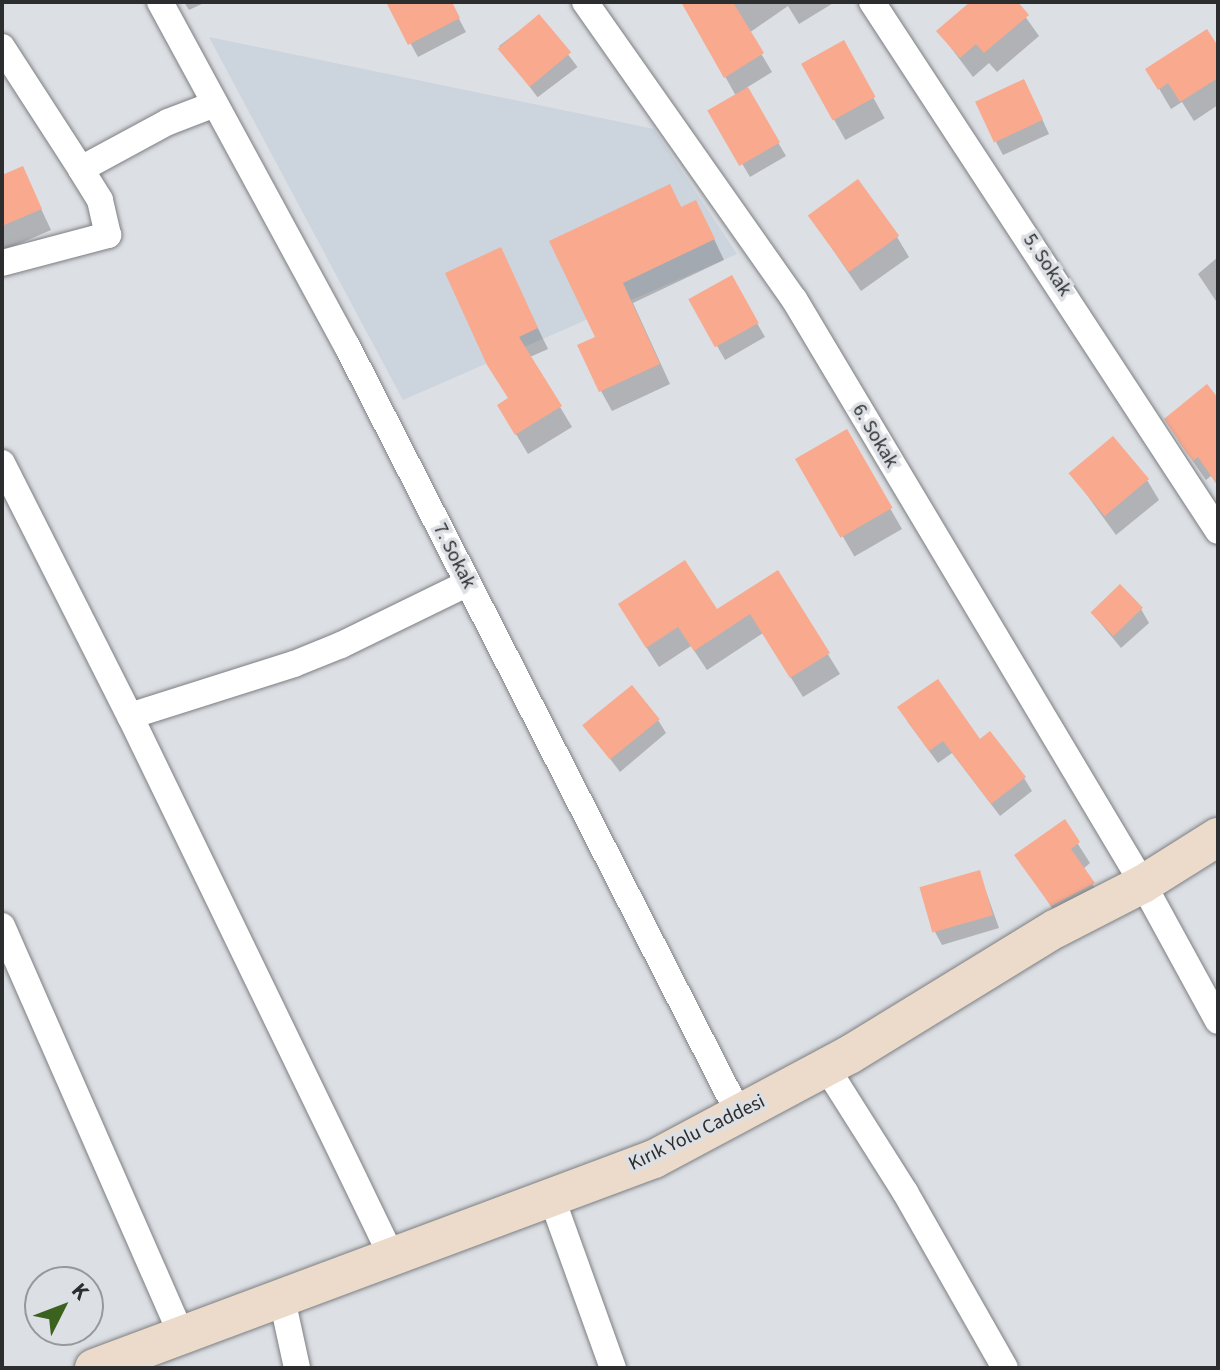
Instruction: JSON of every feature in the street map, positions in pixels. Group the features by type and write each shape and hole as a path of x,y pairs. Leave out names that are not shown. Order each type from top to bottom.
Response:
{"street":[{"name":"7. Sokak","path":"160,2 347,346 739,1114"},
{"name":"6. Sokak","path":"585,2 794,299 1143,884 1218,1021"},
{"name":"5. Sokak","path":"872,2 1218,531"},
{"path":"2,47 100,200 108,235 2,263"},
{"path":"81,169 168,122 215,104"},
{"path":"2,463 130,716 391,1255"},
{"path":"130,716 306,659 468,583"},
{"name":"Kırık Yolu Caddesi","path":"94,1368 654,1159 826,1067 1055,929 1143,884 1218,837"},
{"path":"2,926 182,1336"},
{"path":"826,1067 905,1192 1005,1368"},
{"path":"551,1196 613,1368"},
{"path":"282,1299 297,1368"}],"shaded area":[{"path":"209,37 654,129 737,254 403,400"}],"building":[{"path":"386,2 452,2 460,18 408,45"},
{"path":"681,2 733,2 764,53 724,78"},
{"path":"970,2 1018,2 1029,15 984,53 976,44 960,58 936,31"},
{"path":"539,14 571,52 530,87 498,49"},
{"path":"1207,29 1218,46 1218,78 1180,102 1168,83 1158,90 1145,69"},
{"path":"844,40 876,97 833,121 801,64"},
{"path":"1024,79 1043,120 994,143 975,102"},
{"path":"748,87 780,142 739,166 707,110"},
{"path":"23,166 42,209 2,226 2,175"},
{"path":"858,179 899,236 849,272 808,215"},
{"path":"670,184 681,207 696,200 715,239 623,283 660,364 599,392 577,345 595,337 549,241"},
{"path":"501,247 538,328 519,337 562,406 515,435 497,405 508,398 487,365 445,273"},
{"path":"732,275 759,323 715,347 688,299"},
{"path":"1207,384 1218,398 1218,486 1198,457 1193,461 1164,419"},
{"path":"847,429 892,508 841,538 795,459"},
{"path":"1113,436 1149,479 1105,516 1069,473"},
{"path":"685,560 717,609 778,570 830,653 790,678 750,614 694,651 678,627 646,648 618,604"},
{"path":"1120,584 1143,608 1113,636 1091,612"},
{"path":"938,679 980,739 990,731 1026,777 991,804 943,741 929,751 897,707"},
{"path":"632,685 660,719 610,759 582,725"},
{"path":"1065,819 1080,842 1071,849 1095,883 1051,906 1014,855"},
{"path":"980,870 993,915 932,933 919,887"}]}
